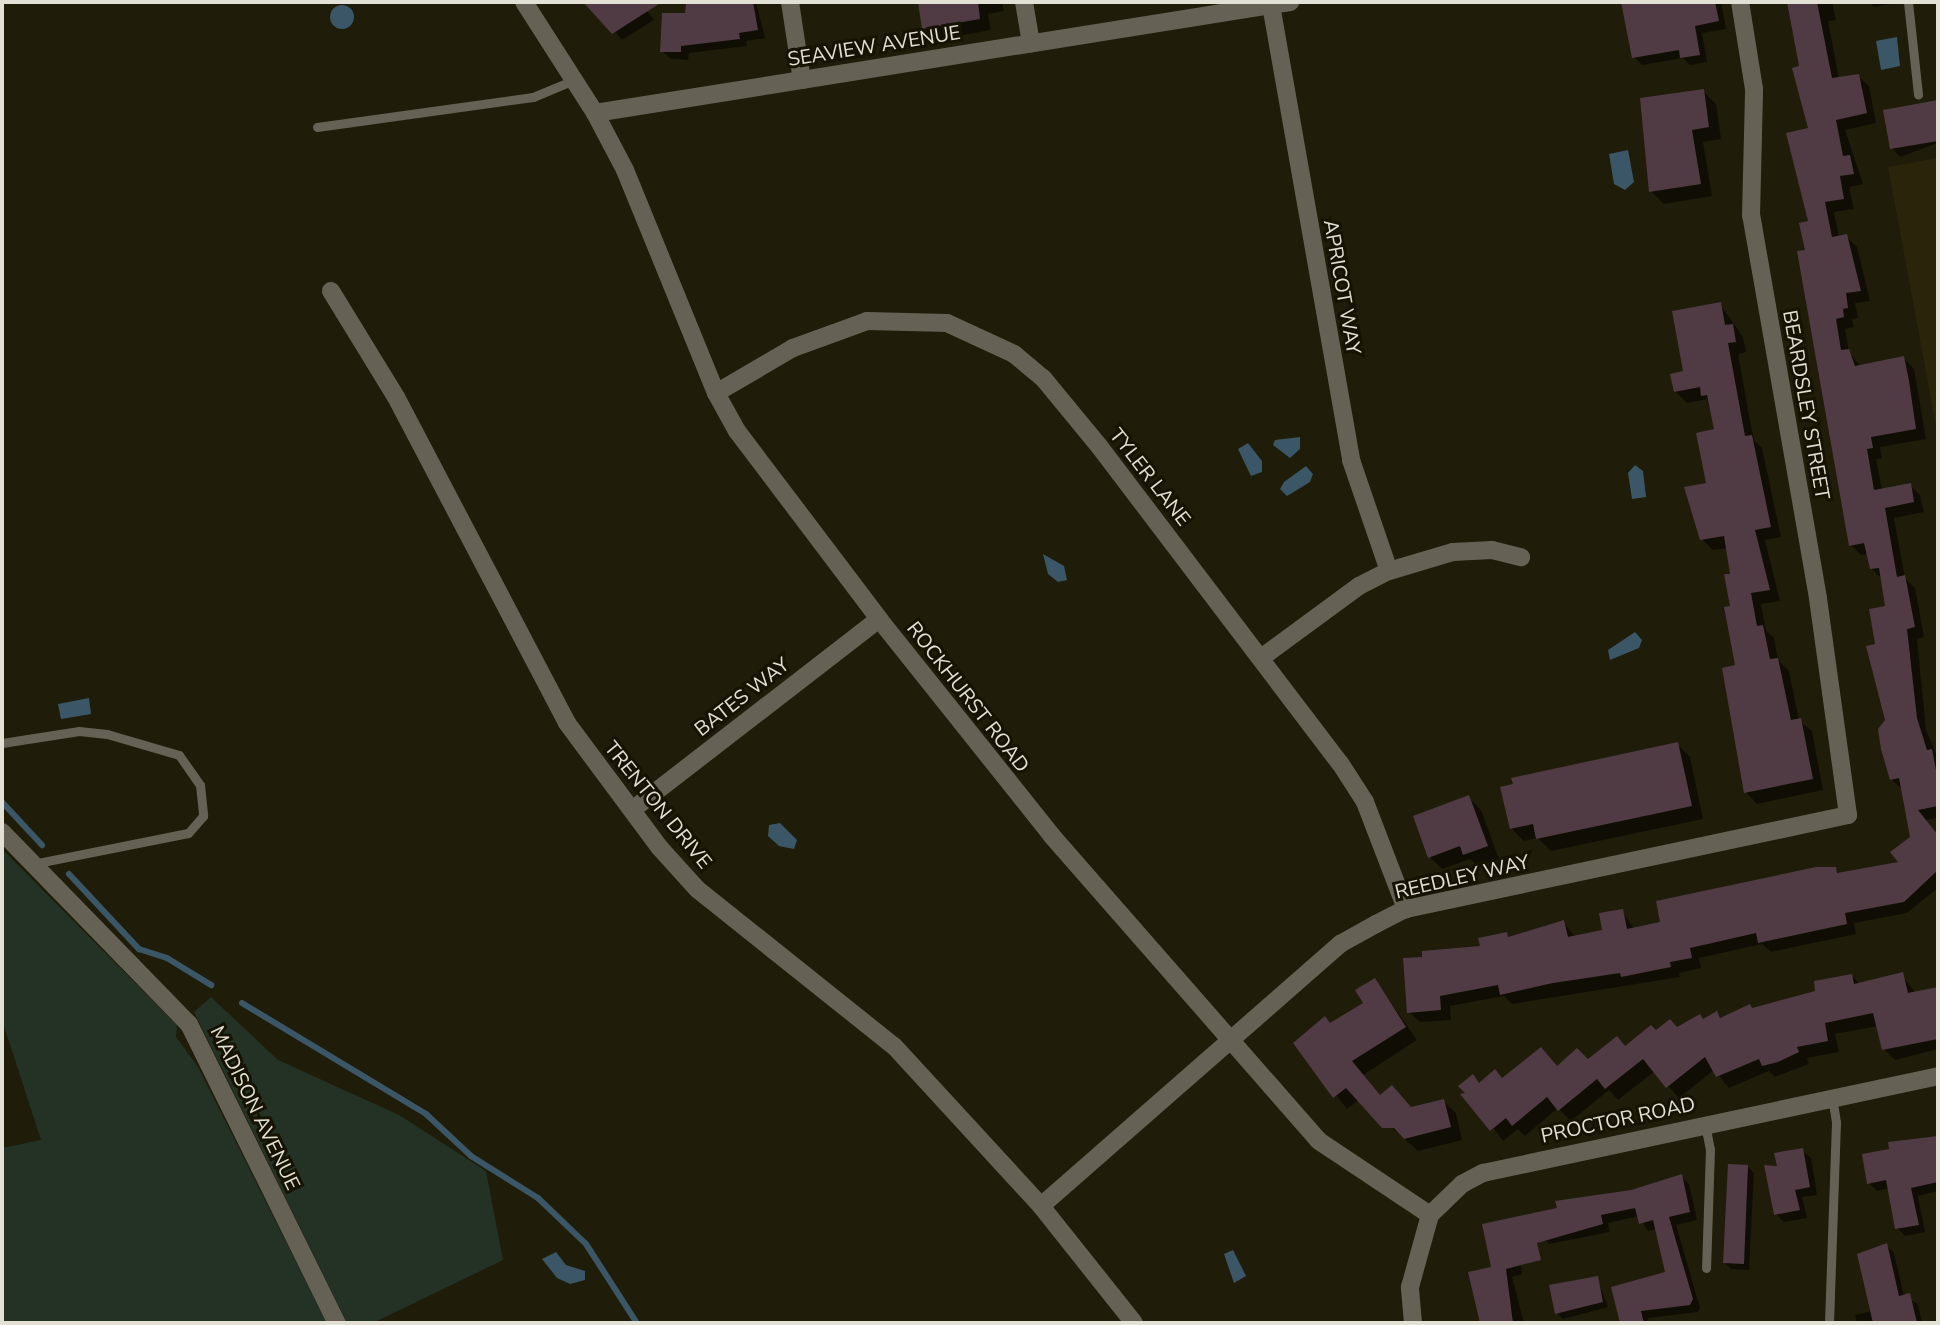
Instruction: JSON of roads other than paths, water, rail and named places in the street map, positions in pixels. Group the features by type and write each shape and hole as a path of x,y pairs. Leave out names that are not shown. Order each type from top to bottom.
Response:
{"street":[{"path":"524,2 595,113"},
{"path":"790,2 802,80"},
{"path":"1024,2 1031,43"},
{"name":"SEAVIEW AVENUE","path":"595,113 1031,43 1232,7 1290,2"},
{"name":"BEARDSLEY STREET","path":"1740,2 1754,89 1751,216 1818,598 1848,815"},
{"name":"APRICOT WAY","path":"1271,5 1351,460 1389,571"},
{"name":"ROCKHURST ROAD","path":"595,113 625,170 716,393 737,431 879,619 1052,836 1329,1151 1430,1215"},
{"name":"TRENTON DRIVE","path":"331,291 396,397 567,723 632,810 697,889 894,1046 1041,1206 1134,1323"},
{"name":"TYLER LANE","path":"716,393 793,348 867,321 947,323 982,336 1043,378 1261,658 1365,802 1406,909"},
{"path":"1261,658 1359,586 1389,571 1453,552 1492,550 1521,557"},
{"name":"BATES WAY","path":"632,810 879,619"},
{"name":"REEDLEY WAY","path":"1041,1206 1340,944 1406,909 1848,815"},
{"name":"MADISON AVENUE","path":"2,832 189,1024 337,1323"},
{"name":"PROCTOR ROAD","path":"1430,1215 1462,1184 1483,1173 1938,1076"},
{"path":"1413,1323 1410,1287 1430,1215"}],"lane":[{"path":"1908,2 1918,94"},
{"path":"317,127 533,97 574,80"},
{"path":"2,743 79,731 121,737 179,755 200,785 203,816 188,833 33,864"},
{"path":"1829,1323 1836,1122 1832,1098"},
{"path":"1705,1124 1710,1149 1706,1268"}],"water":[{"path":"342,5 353,12 354,17 347,28 342,29 331,22 330,17 337,6"},
{"path":"1897,37 1900,66 1881,70 1876,41"},
{"path":"1628,150 1634,182 1625,190 1614,184 1609,154"},
{"path":"1300,437 1300,449 1290,458 1273,445 1275,440"},
{"path":"1248,443 1262,461 1262,472 1251,476 1238,449"},
{"path":"1635,465 1643,471 1646,497 1632,499 1628,473"},
{"path":"1306,466 1313,474 1310,482 1287,496 1280,489 1284,482"},
{"path":"1043,554 1064,566 1067,580 1058,582 1048,574"},
{"path":"1635,632 1642,640 1639,648 1610,660 1608,650"},
{"path":"89,698 91,714 61,719 58,704"},
{"path":"780,823 797,840 794,849 779,846 768,836 769,825"},
{"path":"1233,1250 1246,1276 1234,1283 1224,1254"},
{"path":"556,1252 566,1265 585,1271 585,1280 570,1284 557,1278 542,1259"}],"waterway":[{"path":"2,802 42,845"},
{"path":"69,874 139,949 167,958 211,985"},
{"path":"242,1003 426,1114 471,1156 538,1198 586,1244 637,1323"}]}
